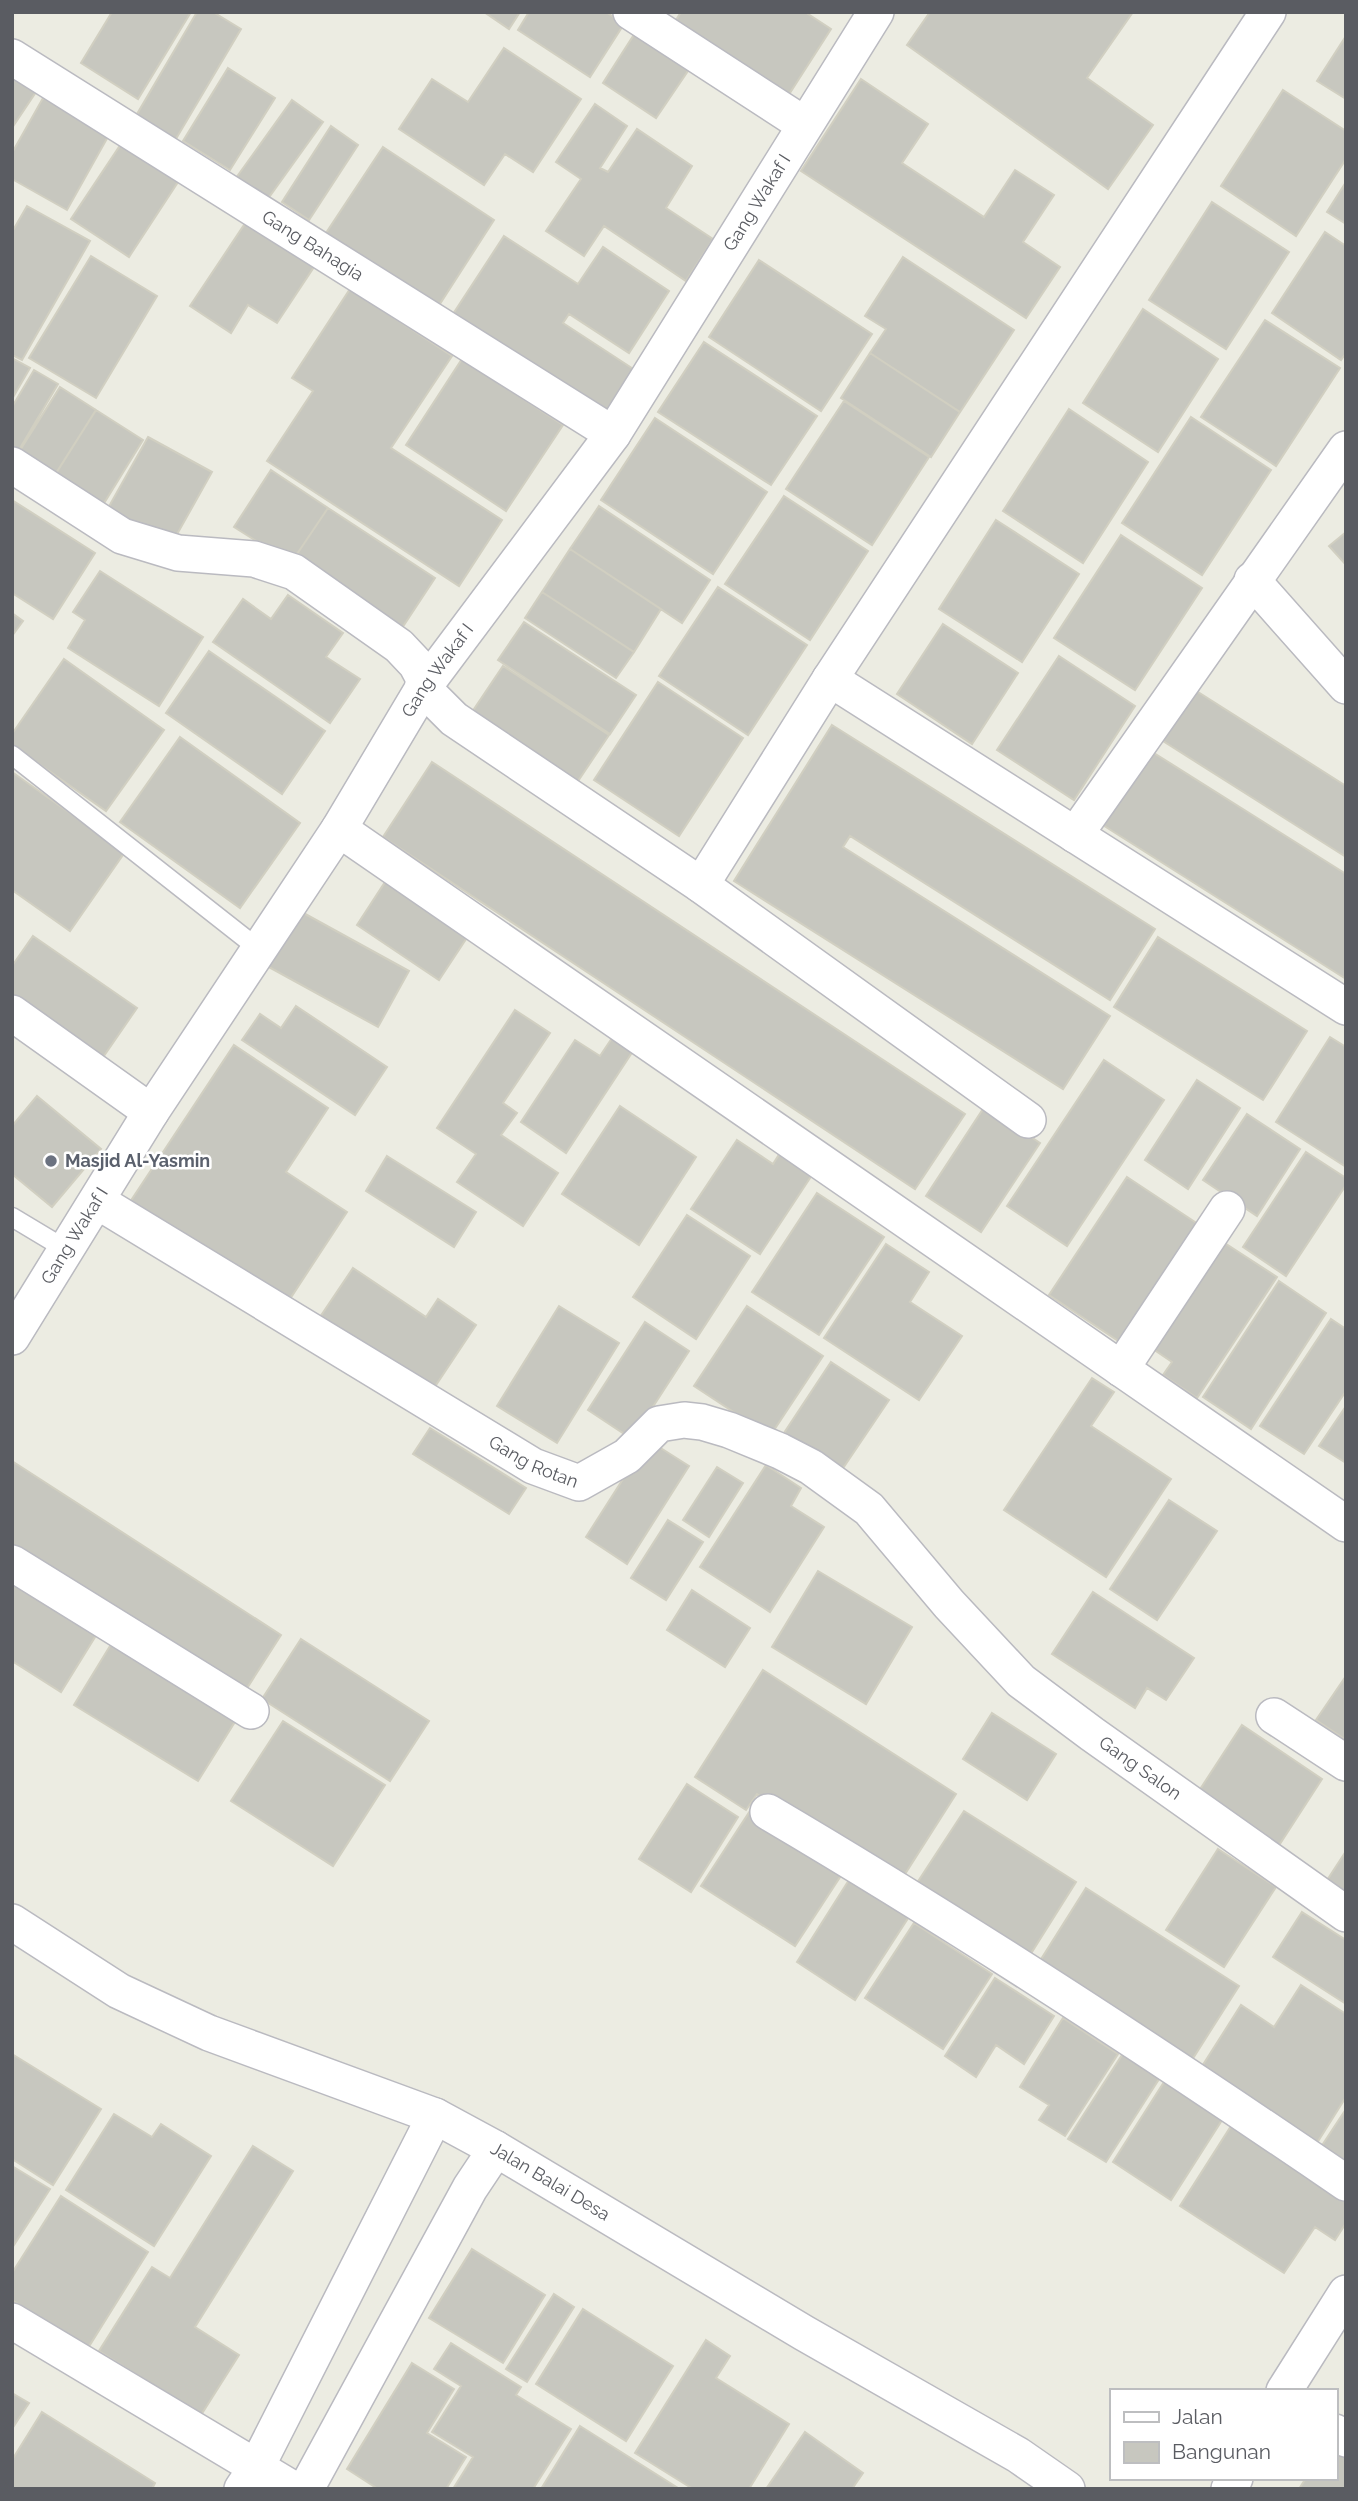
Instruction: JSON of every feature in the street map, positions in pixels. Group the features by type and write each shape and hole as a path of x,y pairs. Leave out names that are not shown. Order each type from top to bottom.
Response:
{"street":[{"path":"631,12 805,125"},
{"name":"Gang Wakaf I","path":"12,1337 151,1112 339,830 423,688 613,434 876,12"},
{"path":"701,885 830,679 1268,12"},
{"name":"Gang Bahagia","path":"12,57 613,434"},
{"path":"1075,835 1346,449"},
{"path":"12,465 122,536 178,553 254,559 294,572 399,646 416,664 423,677 423,688 454,719 701,885 1028,1120"},
{"path":"1252,580 1346,686"},
{"path":"830,679 1346,1007"},
{"path":"339,830 1346,1524"},
{"path":"12,1013 151,1112"},
{"name":"Gang Rotan","path":"97,1201 533,1466 566,1479 579,1483 626,1456 659,1424 677,1421 702,1422 780,1451 811,1467 869,1509 949,1604"},
{"path":"1121,1369 1227,1209"},
{"path":"12,1563 251,1710"},
{"name":"Gang Salon","path":"949,1604 1021,1681 1346,1914"},
{"path":"1274,1716 1346,1763"},
{"path":"768,1812 873,1874 1194,2080 1346,2183"},
{"name":"Jalan Balai Desa","path":"12,1922 119,1991 198,2028 435,2116 496,2149 804,2333 1018,2455 1067,2489"},
{"path":"249,2478 435,2116"},
{"path":"306,2489 470,2188 496,2149"},
{"path":"1285,2389 1346,2293"},
{"path":"12,2322 249,2478 293,2489"}],"lane":[{"path":"12,755 260,950"},
{"path":"12,1217 67,1250"}],"building":[{"path":"112,12 191,12 138,99 81,63"},
{"path":"197,12 213,12 241,29 170,149 130,126"},
{"path":"484,12 520,12 509,29"},
{"path":"529,12 606,12 624,24 590,77 518,30"},
{"path":"681,12 805,12 831,29 786,99 673,25"},
{"path":"930,12 1133,12 1087,78 1153,125 1108,189 907,45"},
{"path":"637,30 692,65 656,118 603,83"},
{"path":"1346,36 1346,99 1317,81"},
{"path":"504,48 581,99 533,172 505,154 484,185 399,129 432,79 468,102"},
{"path":"228,68 275,98 230,170 183,141"},
{"path":"12,77 36,92 12,128"},
{"path":"861,79 928,124 902,163 984,217 1015,170 1054,195 1023,242 1060,267 1026,318 801,171"},
{"path":"1283,90 1346,131 1346,159 1296,236 1221,186"},
{"path":"43,98 109,135 67,210 12,179 12,153"},
{"path":"292,100 323,122 267,200 236,178"},
{"path":"595,104 627,126 600,168 608,172 637,129 692,166 666,208 713,239 686,281 604,226 584,256 546,231 581,179 556,162"},
{"path":"331,126 358,145 309,220 282,202"},
{"path":"123,141 180,179 129,257 71,219"},
{"path":"383,147 494,220 436,310 324,236"},
{"path":"1346,182 1346,224 1327,212"},
{"path":"1212,202 1289,252 1226,349 1149,300"},
{"path":"27,206 90,241 22,360 12,355 12,232"},
{"path":"246,222 314,267 277,323 248,305 231,333 190,306"},
{"path":"1325,232 1346,246 1346,353 1341,360 1272,313"},
{"path":"504,236 578,284 603,247 669,291 629,353 569,314 563,323 644,376 615,420 453,314"},
{"path":"91,256 157,296 96,398 29,358"},
{"path":"903,257 1014,330 960,412 870,353 886,329 865,316"},
{"path":"759,260 872,334 821,411 709,337"},
{"path":"350,289 452,356 391,448 502,520 459,586 267,461 313,391 292,378"},
{"path":"1143,309 1218,359 1158,452 1083,403"},
{"path":"1265,320 1340,368 1276,466 1201,417"},
{"path":"704,342 817,416 771,485 658,412"},
{"path":"870,353 960,412 931,457 841,398"},
{"path":"12,358 30,368 12,399"},
{"path":"462,359 563,425 506,511 406,445"},
{"path":"34,370 58,384 16,455 12,452 12,407"},
{"path":"60,387 96,410 53,478 17,455"},
{"path":"844,401 929,457 872,545 786,489"},
{"path":"1069,409 1148,462 1083,563 1003,511"},
{"path":"96,410 143,440 101,508 53,478"},
{"path":"1191,417 1271,470 1202,575 1122,523"},
{"path":"655,418 767,492 713,574 601,500"},
{"path":"148,437 212,472 171,545 107,510"},
{"path":"271,470 328,508 291,563 234,527"},
{"path":"784,496 868,551 810,640 725,584"},
{"path":"12,500 95,553 53,619 12,593"},
{"path":"599,506 710,580 682,623 570,549"},
{"path":"328,508 435,578 398,634 291,563"},
{"path":"996,520 1079,574 1022,662 939,609"},
{"path":"1346,532 1346,565 1329,546"},
{"path":"1121,535 1202,588 1135,690 1054,638"},
{"path":"570,549 661,609 634,652 542,592"},
{"path":"100,571 203,637 159,706 68,648 85,620 73,612"},
{"path":"718,587 807,645 748,735 659,676"},
{"path":"542,592 634,652 616,678 525,618"},
{"path":"288,595 343,633 326,657 360,679 330,723 213,642 243,599 271,619"},
{"path":"12,613 23,621 12,636"},
{"path":"524,622 636,695 610,734 498,660"},
{"path":"943,624 1018,673 972,744 897,694"},
{"path":"209,651 325,731 282,794 166,713"},
{"path":"1059,656 1135,706 1074,800 997,750"},
{"path":"64,659 164,730 106,811 12,745 12,734"},
{"path":"503,666 609,735 574,787 468,718"},
{"path":"658,682 743,738 679,836 594,780"},
{"path":"1187,685 1346,786 1346,857 1155,736"},
{"path":"832,725 1155,929 1110,1000 850,836 843,847 1110,1016 1063,1089 734,881"},
{"path":"180,737 300,823 240,908 120,822"},
{"path":"1146,748 1346,874 1346,979 1098,822"},
{"path":"432,762 965,1114 915,1189 383,837"},
{"path":"12,772 125,852 70,931 12,890"},
{"path":"389,876 472,930 439,980 357,925"},
{"path":"298,910 409,971 378,1027 267,966"},
{"path":"33,936 137,1008 99,1063 12,1003 12,966"},
{"path":"1158,937 1307,1031 1263,1100 1114,1007"},
{"path":"296,1006 387,1067 355,1115 242,1040 260,1014 281,1028"},
{"path":"515,1010 550,1033 503,1103 517,1113 501,1135 558,1173 523,1226 457,1182 476,1154 437,1128"},
{"path":"1330,1037 1346,1047 1346,1167 1276,1122"},
{"path":"612,1038 633,1051 566,1153 521,1122 575,1040 600,1056"},
{"path":"234,1045 328,1108 286,1172 347,1212 286,1305 130,1202"},
{"path":"1104,1060 1164,1100 1067,1246 1007,1206"},
{"path":"1197,1080 1240,1108 1188,1189 1145,1160"},
{"name":"Masjid Al-Yasmin","path":"37,1096 101,1149 52,1207 12,1174 12,1126"},
{"path":"620,1106 696,1157 639,1245 562,1194"},
{"path":"985,1106 1040,1143 981,1232 926,1196"},
{"path":"1247,1114 1300,1149 1257,1216 1203,1180"},
{"path":"737,1140 773,1164 780,1153 812,1175 760,1254 691,1209"},
{"path":"1306,1152 1346,1178 1346,1185 1286,1276 1243,1247"},
{"path":"387,1156 476,1212 454,1247 366,1191"},
{"path":"1127,1177 1201,1226 1123,1344 1049,1295"},
{"path":"817,1193 884,1237 819,1335 752,1292"},
{"path":"687,1215 750,1256 696,1339 633,1297"},
{"path":"1217,1238 1277,1277 1197,1398 1163,1375 1172,1362 1147,1345"},
{"path":"886,1244 929,1272 910,1302 962,1336 919,1400 824,1338"},
{"path":"353,1268 426,1317 438,1299 476,1325 430,1394 318,1320"},
{"path":"1279,1281 1326,1313 1251,1429 1203,1397"},
{"path":"559,1306 619,1343 557,1443 497,1406"},
{"path":"747,1306 823,1356 770,1436 694,1386"},
{"path":"1331,1319 1346,1329 1346,1391 1304,1454 1260,1426"},
{"path":"645,1322 689,1351 632,1439 588,1410"},
{"path":"831,1362 889,1400 839,1474 782,1436"},
{"path":"1092,1378 1114,1392 1091,1426 1171,1479 1106,1577 1004,1510"},
{"path":"1346,1406 1346,1463 1319,1446"},
{"path":"430,1428 526,1488 509,1514 413,1454"},
{"path":"648,1440 689,1466 627,1564 586,1537"},
{"path":"12,1461 281,1635 242,1696 12,1548"},
{"path":"766,1465 801,1488 791,1506 824,1527 770,1612 700,1567"},
{"path":"717,1467 743,1483 709,1537 683,1520"},
{"path":"1169,1500 1217,1531 1157,1620 1110,1589"},
{"path":"668,1520 703,1542 666,1600 631,1578"},
{"path":"818,1571 912,1627 866,1704 772,1647"},
{"path":"12,1574 100,1629 61,1692 12,1661"},
{"path":"692,1590 750,1628 725,1667 667,1630"},
{"path":"1093,1592 1194,1658 1166,1700 1147,1688 1135,1708 1052,1654"},
{"path":"301,1639 429,1721 390,1781 262,1699"},
{"path":"113,1641 238,1717 198,1781 74,1705"},
{"path":"763,1670 956,1794 898,1885 757,1794 746,1810 695,1777"},
{"path":"1346,1676 1346,1740 1316,1720"},
{"path":"992,1713 1056,1754 1027,1800 963,1759"},
{"path":"283,1721 385,1785 333,1866 231,1801"},
{"path":"1242,1725 1322,1779 1274,1853 1193,1800"},
{"path":"687,1784 738,1817 691,1892 639,1859"},
{"path":"750,1811 844,1871 795,1946 701,1886"},
{"path":"964,1811 1076,1882 1030,1955 917,1883"},
{"path":"1218,1849 1276,1887 1224,1967 1166,1930"},
{"path":"1346,1851 1346,1908 1320,1891"},
{"path":"854,1872 914,1909 855,2000 797,1962"},
{"path":"1086,1888 1239,1986 1190,2063 1038,1964"},
{"path":"1302,1912 1346,1940 1346,2004 1273,1957"},
{"path":"914,1923 992,1974 943,2049 865,1998"},
{"path":"995,1978 1054,2016 1024,2064 996,2045 976,2077 945,2056"},
{"path":"1301,1985 1346,2014 1346,2097 1315,2146 1199,2071 1241,2005 1274,2027"},
{"path":"1063,2018 1118,2054 1065,2136 1039,2120 1049,2105 1020,2087"},
{"path":"1124,2052 1161,2076 1106,2162 1068,2139"},
{"path":"12,2054 101,2109 53,2185 12,2159"},
{"path":"1166,2079 1224,2117 1171,2200 1113,2162"},
{"path":"1346,2109 1346,2172 1317,2153"},
{"path":"114,2114 152,2137 161,2124 211,2156 154,2246 66,2190"},
{"path":"1233,2123 1346,2196 1346,2223 1335,2240 1315,2227 1284,2273 1180,2206"},
{"path":"253,2146 293,2171 195,2327 239,2355 201,2415 99,2351 152,2267 170,2278"},
{"path":"12,2166 50,2189 12,2248"},
{"path":"61,2196 148,2252 88,2348 12,2300 12,2273"},
{"path":"472,2249 545,2295 503,2363 429,2318"},
{"path":"554,2294 574,2307 527,2382 506,2369"},
{"path":"583,2309 673,2366 626,2441 536,2384"},
{"path":"706,2340 730,2356 716,2378 789,2424 749,2489 693,2489 635,2453"},
{"path":"451,2343 521,2387 516,2395 571,2429 533,2489 453,2489 473,2457 432,2432 461,2386 434,2369"},
{"path":"412,2363 454,2389 427,2433 466,2457 446,2489 378,2489 347,2469"},
{"path":"12,2393 29,2403 12,2429"},
{"path":"42,2412 155,2483 152,2489 12,2489 12,2460"},
{"path":"580,2426 678,2488 678,2489 541,2489"},
{"path":"805,2432 863,2473 852,2489 766,2489"},
{"path":"1337,2442 1346,2448 1346,2489 1299,2489 1305,2480 1337,2480"}],"place":[{"name":"Masjid Al-Yasmin","path":"51,1161"}]}
